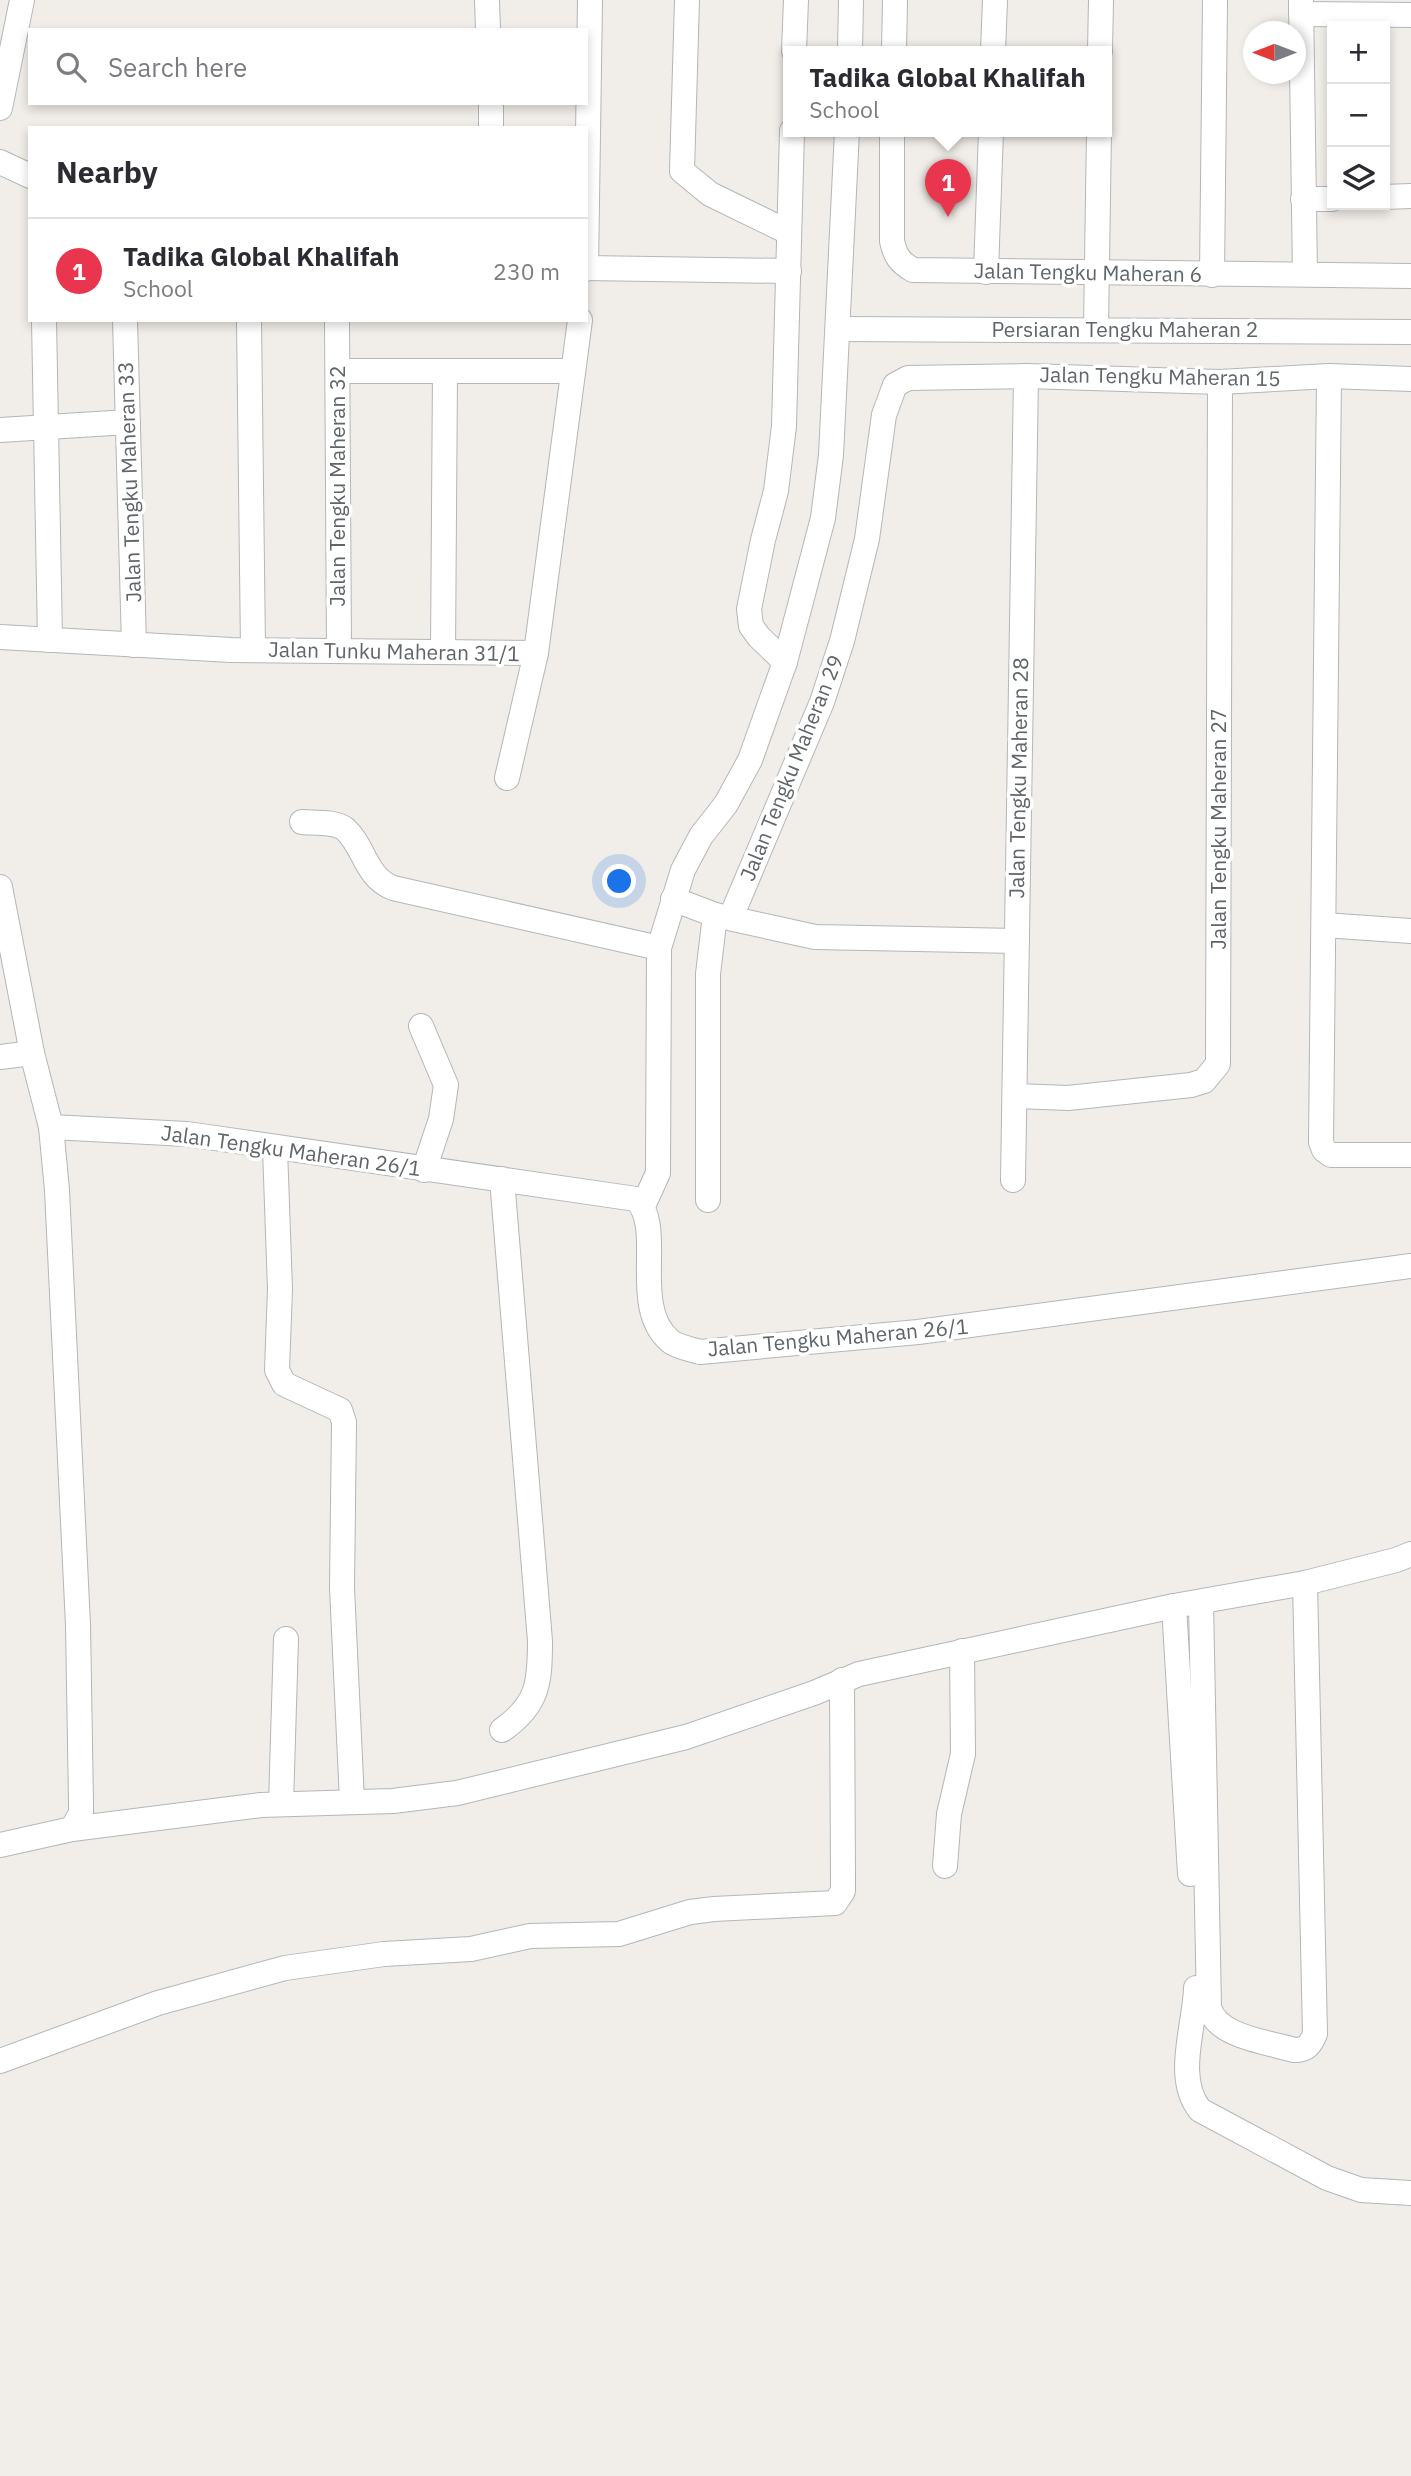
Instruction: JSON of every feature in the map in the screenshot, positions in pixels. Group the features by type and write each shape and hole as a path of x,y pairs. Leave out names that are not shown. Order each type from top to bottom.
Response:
{"street":[{"path":"0,108 22,0"},
{"path":"487,0 488,28"},
{"path":"588,134 590,0"},
{"path":"687,0 682,171 710,194 788,232"},
{"path":"794,46 796,0"},
{"path":"850,46 851,0"},
{"path":"894,46 895,0"},
{"path":"993,46 995,0"},
{"path":"1100,46 1101,0"},
{"path":"1212,275 1214,0"},
{"path":"1305,274 1301,7 1411,15"},
{"path":"491,105 491,126"},
{"path":"785,662 751,626 750,609 778,478 784,426 792,137"},
{"path":"643,1206 658,1173 659,948 673,899 701,836 726,804 750,760 785,662 823,518 831,454 847,137"},
{"name":"Jalan Tengku Maheran 6","path":"892,137 892,241 895,254 902,264 913,270 1411,276"},
{"path":"986,272 991,137"},
{"path":"1096,329 1099,137"},
{"path":"0,162 28,175"},
{"path":"1390,197 1411,196"},
{"path":"1303,199 1327,198"},
{"path":"588,269 789,271"},
{"path":"44,322 50,640"},
{"name":"Jalan Tengku Maheran 33","path":"125,322 134,645"},
{"path":"250,322 253,650"},
{"name":"Jalan Tengku Maheran 32","path":"337,322 339,651"},
{"name":"Jalan Tunku Maheran 31/1","path":"0,637 253,650 536,653 580,322"},
{"name":"Persiaran Tengku Maheran 2","path":"838,329 1411,332"},
{"path":"338,371 573,370"},
{"path":"443,652 445,372"},
{"name":"Jalan Tengku Maheran 15","path":"908,378 1026,376 1220,382 1329,376 1411,379"},
{"name":"Jalan Tengku Maheran 28","path":"1013,1180 1026,376"},
{"path":"1329,376 1321,1142 1324,1150 1331,1155 1411,1155"},
{"name":"Jalan Tengku Maheran 29","path":"708,1200 708,974 723,916 808,736 834,666 867,539 886,405 895,386 908,378"},
{"name":"Jalan Tengku Maheran 27","path":"1015,1096 1068,1098 1191,1085 1204,1081 1218,1064 1220,382"},
{"path":"0,430 46,425 128,422"},
{"path":"507,778 536,653"},
{"path":"302,822 335,825 345,829 372,873 382,884 393,888 659,948"},
{"path":"0,887 32,1053 51,1127 60,1239 78,1625 81,1813 72,1829"},
{"path":"673,899 723,916 815,937 1017,941"},
{"path":"1324,925 1411,931"},
{"path":"421,1026 446,1085 442,1119 424,1170"},
{"path":"0,1057 32,1053"},
{"name":"Jalan Tengku Maheran 26/1","path":"51,1127 187,1134 424,1170 622,1194 636,1199 643,1206 652,1310 656,1324 672,1343 701,1352 918,1332 1411,1266"},
{"path":"275,1149 280,1289 277,1370 284,1384 340,1409 344,1422 342,1588 352,1801"},
{"path":"502,1179 540,1642 540,1673 536,1693 526,1709 502,1731"},
{"path":"0,1844 72,1829 281,1804 393,1801 448,1794 686,1737 814,1693 842,1680 962,1651 1174,1606 1305,1583 1411,1554"},
{"path":"1201,1602 1211,2018 1224,2029 1294,2050 1304,2050 1311,2045 1315,2034 1305,1583"},
{"path":"1174,1606 1196,1977 1194,2024 1187,2074 1192,2099 1200,2110 1327,2178 1361,2190 1411,2193"},
{"path":"281,1804 286,1639"},
{"path":"945,1866 949,1814 963,1754 962,1651"},
{"path":"0,2061 158,2003 285,1968 384,1954 471,1949 530,1936 619,1934 690,1912 835,1903 843,1891 842,1680"}],"place":[{"name":"Tadika Global Khalifah","path":"948,217"}]}
